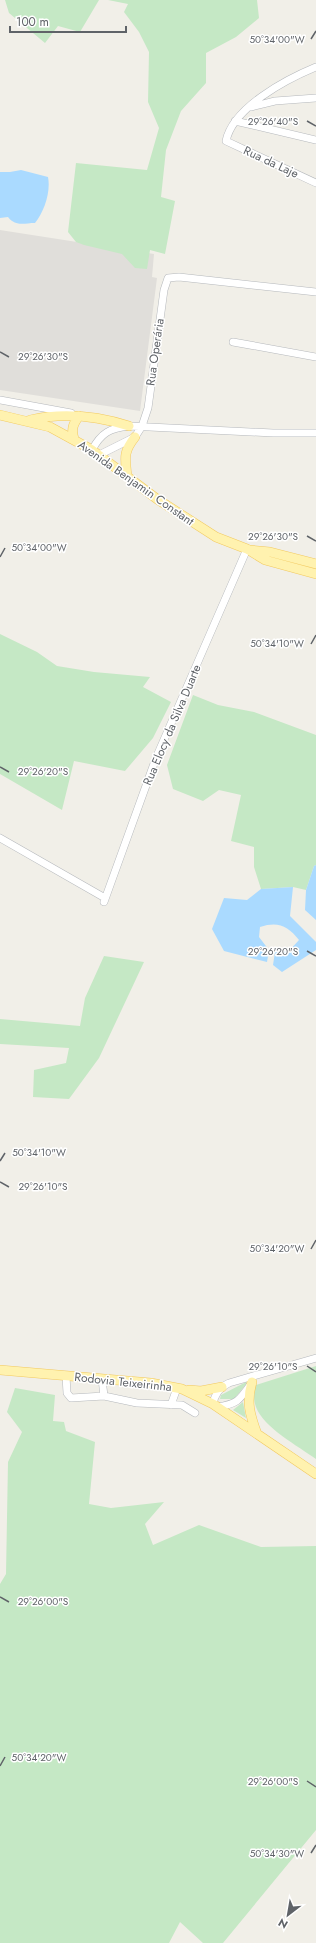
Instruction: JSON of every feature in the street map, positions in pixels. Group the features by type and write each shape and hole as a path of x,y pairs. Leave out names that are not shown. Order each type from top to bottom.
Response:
{"main road":[{"name":"Avenida Benjamin Constant","path":"0,415 50,427 74,439 95,452 185,518 216,537 247,549 265,560 316,574"},
{"path":"74,439 72,432 73,424 79,416"},
{"path":"29,421 42,417 79,416 107,419 129,426"},
{"path":"127,476 125,459 126,448 135,437"},
{"name":"Avenida Benjamin Constant","path":"247,549 270,552 316,564"},
{"name":"Rodovia Teixeirinha","path":"0,1370 152,1383 180,1389 215,1406 316,1474"},
{"path":"255,1379 248,1404 249,1414 257,1434"},
{"path":"180,1389 201,1391 222,1386"}],"street":[{"path":"235,121 267,92 298,74 316,67"},
{"path":"249,107 275,101 316,98"},
{"path":"235,121 316,140"},
{"name":"Rua da Laje","path":"235,121 226,141 316,183"},
{"name":"Rua Operária","path":"135,437 142,426 148,408 164,290 168,278 179,277 316,292"},
{"path":"234,342 316,357"},
{"path":"0,400 54,409 79,416"},
{"path":"95,452 101,436 114,427 142,426 273,433 316,433"},
{"path":"95,452 135,437"},
{"name":"Rua Elocy da Silva Duarte","path":"0,838 104,900 156,758 247,549"},
{"path":"255,1379 238,1402 232,1405 215,1406 215,1396 222,1386 245,1378 255,1379 316,1358"},
{"path":"66,1376 67,1393 72,1398 104,1396 137,1403 182,1405 195,1413"},
{"path":"102,1379 104,1396"},
{"path":"171,1405 180,1389"}],"shaded area":[{"path":"0,230 154,254 152,277 157,278 140,411 0,390"}],"green space":[{"path":"5,0 99,0 80,32 58,26 45,43 9,13"},
{"path":"108,0 257,0 259,18 236,37 206,53 206,83 181,111 166,150 161,197 175,201 165,254 150,250 147,269 135,268 122,254 76,242 68,232 76,163 147,170 159,128 148,102 149,52 139,32 124,12 128,4"},
{"path":"0,634 37,652 57,666 94,672 150,677 143,687 171,702 153,738 125,771 74,761 62,810 0,774"},
{"path":"193,695 218,705 254,712 316,735 316,865 314,866 306,890 293,887 261,889 254,867 254,847 231,841 241,795 219,790 203,801 173,789 167,765"},
{"path":"104,956 144,962 99,1058 69,1099 33,1097 34,1070 66,1063 69,1048 0,1044 0,1019 80,1026 85,998"},
{"path":"316,1366 316,1459 282,1436 266,1422 256,1407 254,1396 256,1385"},
{"path":"246,1382 247,1383 234,1399 220,1399 221,1395"},
{"path":"15,1388 55,1395 53,1421 64,1422 66,1431 95,1442 89,1504 111,1508 164,1502 145,1524 153,1545 199,1525 261,1547 316,1546 316,1830 223,1943 203,1943 180,1922 169,1943 0,1943 0,1584 6,1574 8,1462 22,1432 7,1412"},
{"path":"243,1402 246,1418 233,1410"}],"water":[{"path":"21,170 48,177 48,195 41,213 35,223 17,223 8,217 0,218 0,172"},
{"path":"316,865 316,920 305,910 306,890 314,866"},
{"path":"293,887 290,916 316,942 316,950 282,972 273,965 275,952 289,951 299,940 287,928 277,925 266,925 260,927 259,937 269,950 267,962 224,951 212,929 224,898 247,900 261,889"}]}
